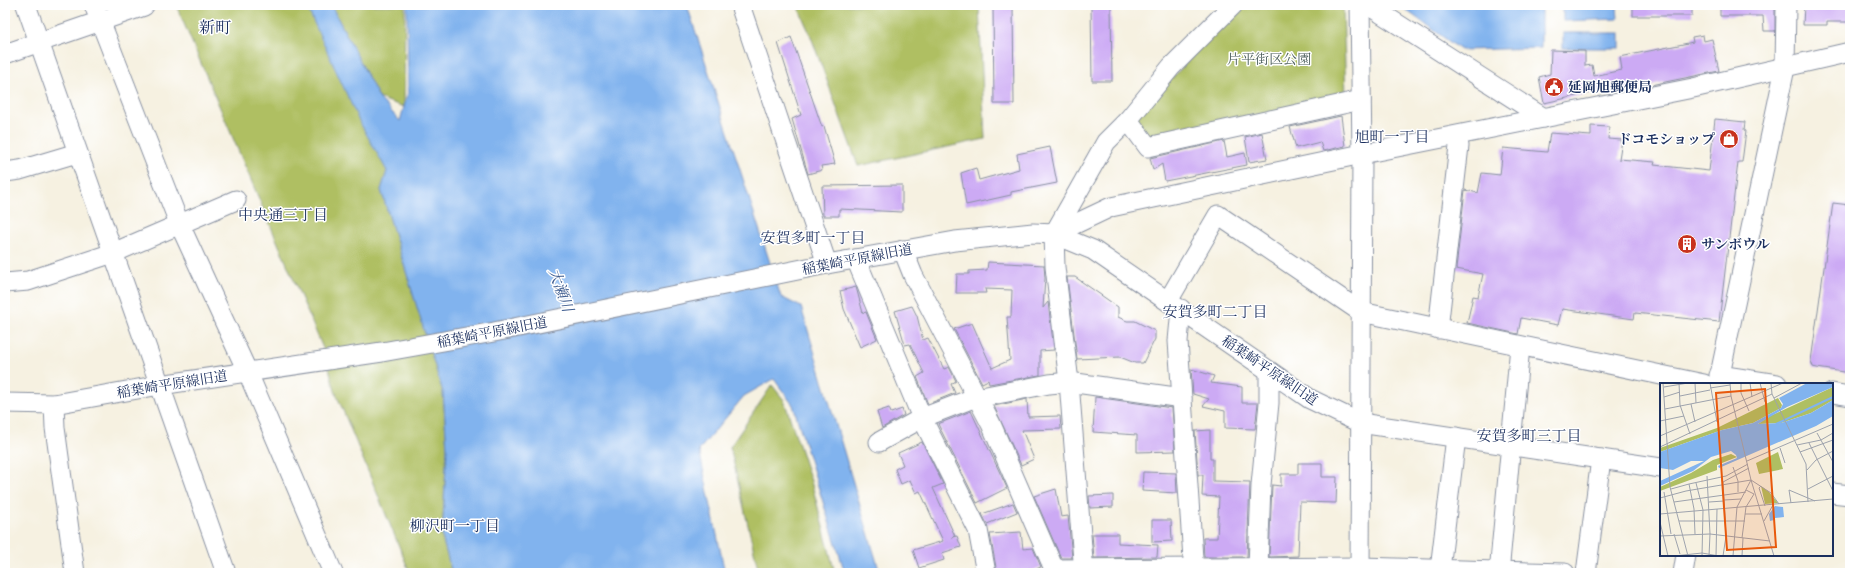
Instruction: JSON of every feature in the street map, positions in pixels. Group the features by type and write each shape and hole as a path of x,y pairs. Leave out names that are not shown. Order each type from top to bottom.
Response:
{"street":[{"path":"26,5 38,43 226,573"},
{"path":"740,5 827,264"},
{"path":"1084,570 1069,382 1055,267 1054,234 1106,142 1128,120 1171,67 1233,5"},
{"path":"1360,5 1362,154 1360,570"},
{"path":"1368,5 1544,118"},
{"path":"1714,381 1785,68 1786,5"},
{"path":"5,54 38,43 97,13 144,6"},
{"path":"97,13 179,223 248,373 333,573"},
{"path":"1054,234 1111,207 1362,154 1457,136 1785,68 1850,52"},
{"path":"1128,120 1148,147 1361,100"},
{"path":"1438,329 1459,146 1457,136"},
{"path":"5,172 20,170 77,153"},
{"path":"1206,187 1214,221"},
{"path":"5,282 28,281 113,253 179,223 236,200"},
{"path":"1194,570 1178,341 1174,305 1218,215 1362,312 1520,346 1714,381 1756,383"},
{"name":"稲葉崎平原線旧道","path":"5,403 54,404 160,386 295,366 494,332 827,264 903,250 955,241 1033,233 1054,234 1093,250 1310,399 1360,423 1660,468"},
{"path":"903,250 913,275 991,424 1050,571 1440,569 1565,573"},
{"path":"856,259 922,418 978,530 986,573"},
{"path":"1499,572 1520,346"},
{"path":"1267,569 1261,485 1269,403 1269,371"},
{"path":"879,442 922,418 978,398 1069,382 1182,398"},
{"path":"1833,393 1850,396"},
{"path":"54,404 55,428 75,573"},
{"path":"1440,569 1456,437"},
{"path":"1586,573 1601,459"},
{"path":"1833,493 1850,495"},
{"path":"1683,573 1686,556"}],"green space":[{"path":"176,5 308,5 387,171 381,190 443,392 447,449 442,537 452,573 410,573 335,391 325,353"},
{"path":"331,5 405,5 404,107 379,98"},
{"path":"797,5 979,5 985,139 858,166 810,34"},
{"name":"片平街区公園","path":"1248,5 1343,5 1346,97 1148,143 1133,121 1209,38"},
{"path":"772,385 784,400 811,481 835,573 759,573 730,447"}],"water":[{"name":"大瀬川","path":"306,5 331,5 379,98 400,121 408,92 407,5 687,5 781,297 801,307 880,573 845,573 793,405 774,379 744,396 699,450 725,573 452,573 442,537 447,449 443,392 381,190 387,171 358,119"},
{"path":"1399,5 1541,5 1541,48 1461,50"},
{"path":"1617,6 1618,19 1563,21 1563,7"},
{"path":"1563,33 1620,33 1620,48 1563,48"}],"building":[{"path":"993,5 1013,5 1014,104 994,104"},
{"path":"1091,5 1111,5 1112,81 1092,81"},
{"path":"1633,5 1692,5 1692,16 1633,16"},
{"path":"1720,5 1773,5 1775,6 1775,31 1764,31 1763,16 1720,16"},
{"path":"1804,5 1850,5 1850,22 1827,22 1827,25 1803,25"},
{"path":"1703,35 1704,41 1712,39 1719,71 1626,90 1613,91 1613,88 1544,103 1539,77 1550,74 1551,50 1585,51 1585,66 1592,65 1594,76 1622,70 1620,57 1693,42 1692,37"},
{"path":"791,37 822,127 824,126 835,164 821,166 822,170 808,174 792,119 801,115 778,43"},
{"path":"1341,116 1345,146 1323,151 1320,142 1296,148 1290,127"},
{"path":"1715,119 1745,122 1744,130 1746,131 1742,162 1738,162 1719,322 1635,313 1634,319 1562,309 1558,325 1521,318 1518,334 1467,323 1473,296 1478,297 1483,274 1456,269 1465,190 1478,193 1482,173 1500,175 1503,148 1547,152 1550,133 1591,136 1591,126 1609,127 1608,139 1622,140 1619,159 1655,162 1654,165 1709,171"},
{"path":"1262,133 1267,159 1249,162 1245,137"},
{"path":"1224,141 1227,157 1245,153 1247,165 1165,181 1162,164 1153,170 1150,158"},
{"path":"1050,147 1057,183 1011,192 1011,195 966,205 961,173 976,168 979,180 1019,169 1017,154"},
{"path":"902,185 902,212 839,209 839,216 823,216 822,186"},
{"path":"1833,203 1850,205 1850,373 1813,367 1811,361"},
{"path":"988,262 1044,265 1045,278 1043,308 1048,302 1054,350 1040,351 1040,375 989,384 988,380 982,383 954,329 972,323 992,368 1010,360 1007,317 1011,317 1012,290 985,289 986,293 956,293 957,274 969,274 969,271 987,270"},
{"path":"1067,277 1075,277 1118,307 1118,317 1127,321 1135,321 1155,331 1155,339 1143,363 1135,363 1120,357 1077,359"},
{"path":"856,287 863,313 866,312 877,339 860,347 844,309 840,291"},
{"path":"912,306 917,316 923,340 928,338 944,369 949,367 956,381 951,384 955,393 928,404 917,377 924,373 910,344 905,345 895,311"},
{"path":"1191,369 1214,376 1211,383 1242,387 1242,403 1258,403 1255,429 1225,428 1225,411 1203,406 1209,399 1193,394"},
{"path":"1095,397 1172,408 1175,451 1137,452 1137,435 1093,432"},
{"path":"1027,399 1028,417 1060,416 1061,429 1022,430 1034,459 1021,465 994,406"},
{"path":"889,408 891,413 902,409 904,415 882,428 877,412"},
{"path":"971,411 1007,488 977,503 938,424"},
{"path":"1210,430 1210,459 1213,459 1213,481 1250,482 1247,557 1204,557 1203,538 1217,538 1219,497 1202,496 1203,475 1198,475 1195,431"},
{"path":"922,442 943,484 933,488 955,536 952,537 957,536 961,547 942,553 944,560 919,568 913,550 943,541 920,491 916,493 910,480 901,484 895,469 903,465 898,453"},
{"path":"1298,463 1322,463 1322,477 1337,477 1336,503 1300,502 1298,556 1269,557 1272,485 1281,486 1281,474 1298,474"},
{"path":"1143,472 1176,473 1177,493 1142,491"},
{"path":"1056,489 1061,517 1068,516 1072,558 1061,558 1034,496"},
{"path":"1113,495 1113,507 1090,508 1089,496"},
{"path":"1013,503 1017,512 987,524 982,514"},
{"path":"1152,520 1171,520 1172,541 1152,542"},
{"path":"1021,532 1023,549 1033,548 1041,567 1027,573 997,573 990,534"},
{"path":"1092,534 1118,534 1118,543 1158,545 1157,557 1094,558"}],"place":[{"name":"延岡旭郵便局","path":"1554,87"},
{"name":"ドコモショップ","path":"1729,139"},
{"name":"サンボウル","path":"1687,244"}],"district":[{"name":"新町","path":"215,27"},
{"name":"旭町一丁目","path":"1392,137"},
{"name":"中央通三丁目","path":"283,215"},
{"name":"安賀多町一丁目","path":"813,238"},
{"name":"安賀多町二丁目","path":"1215,312"},
{"name":"安賀多町三丁目","path":"1529,436"},
{"name":"柳沢町一丁目","path":"455,526"}]}
